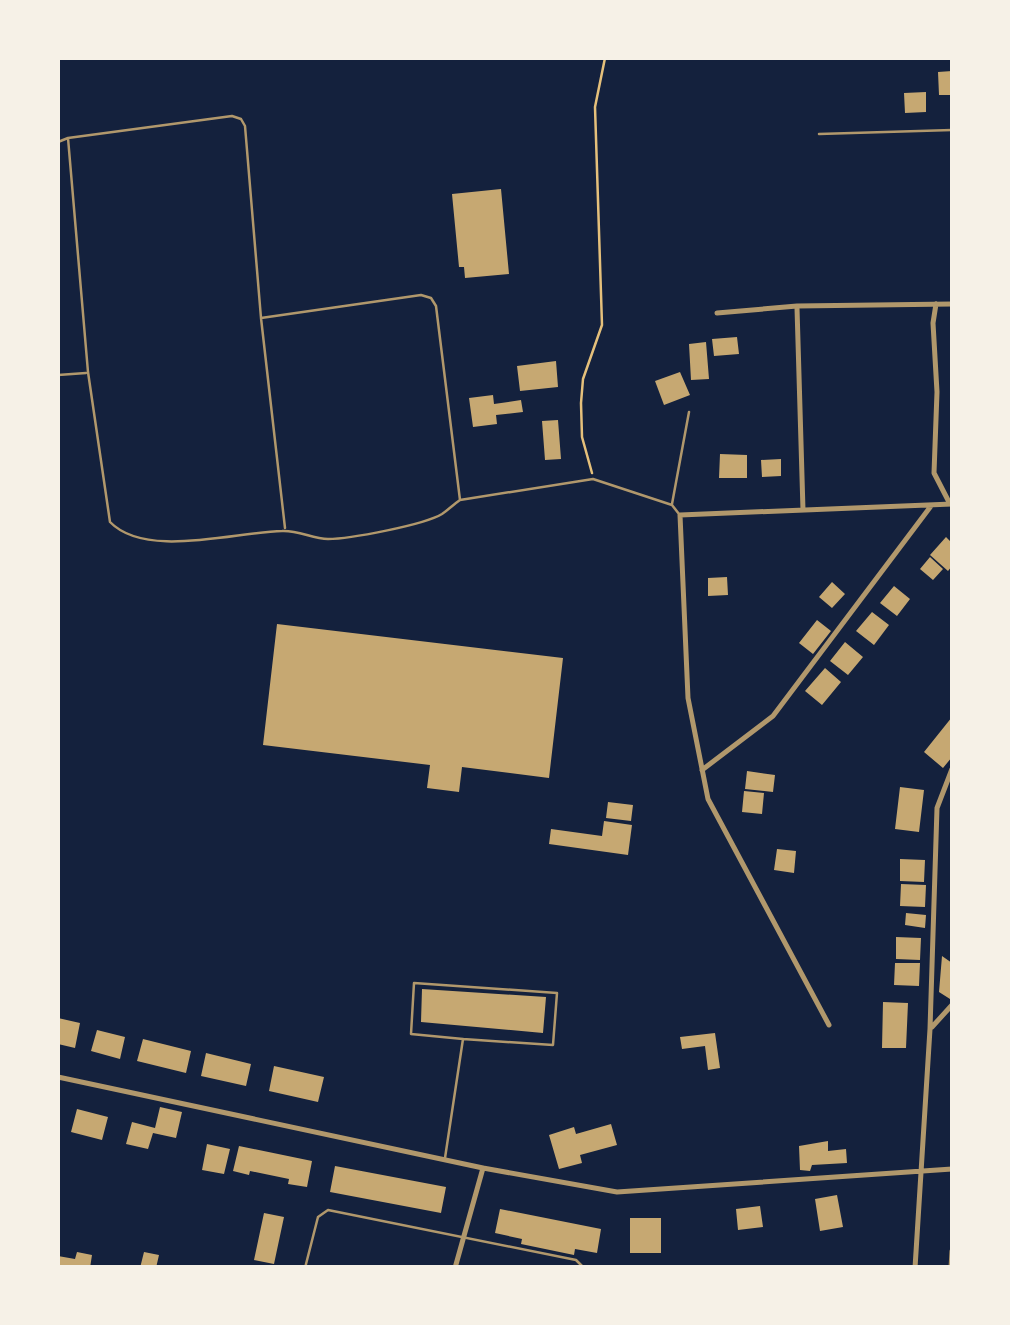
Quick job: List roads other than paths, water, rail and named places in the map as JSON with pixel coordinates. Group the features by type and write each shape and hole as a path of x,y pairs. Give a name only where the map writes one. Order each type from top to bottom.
{"street":[{"path":"829,1025 708,798 688,698 680,515 951,504 934,473 937,392 932,322 936,304"},
{"path":"717,313 797,306 952,304"},
{"path":"797,306 803,510"},
{"path":"702,770 772,716 932,504"},
{"path":"915,1268 930,1030 936,808 952,768"},
{"path":"930,1030 952,1005"},
{"path":"58,1077 483,1168 617,1192 923,1174 952,1169"},
{"path":"455,1268 483,1168"},
{"path":"951,1268 952,1251"}],"lane":[{"path":"58,142 232,116 241,119 245,126 261,318 286,530"},
{"path":"819,134 952,130"},
{"path":"68,138 88,372 110,522 121,534 138,539 218,539 286,530 328,539 418,523 441,515 460,500 593,479 672,505 680,515"},
{"path":"261,318 421,295 430,298 436,306 460,500"},
{"path":"58,375 88,372"},
{"path":"672,505 689,412"},
{"path":"414,983 557,993 553,1045 462,1039 411,1034 414,983"},
{"path":"445,1160 462,1039"},
{"path":"304,1268 318,1217 328,1210 576,1260 584,1268"}]}
